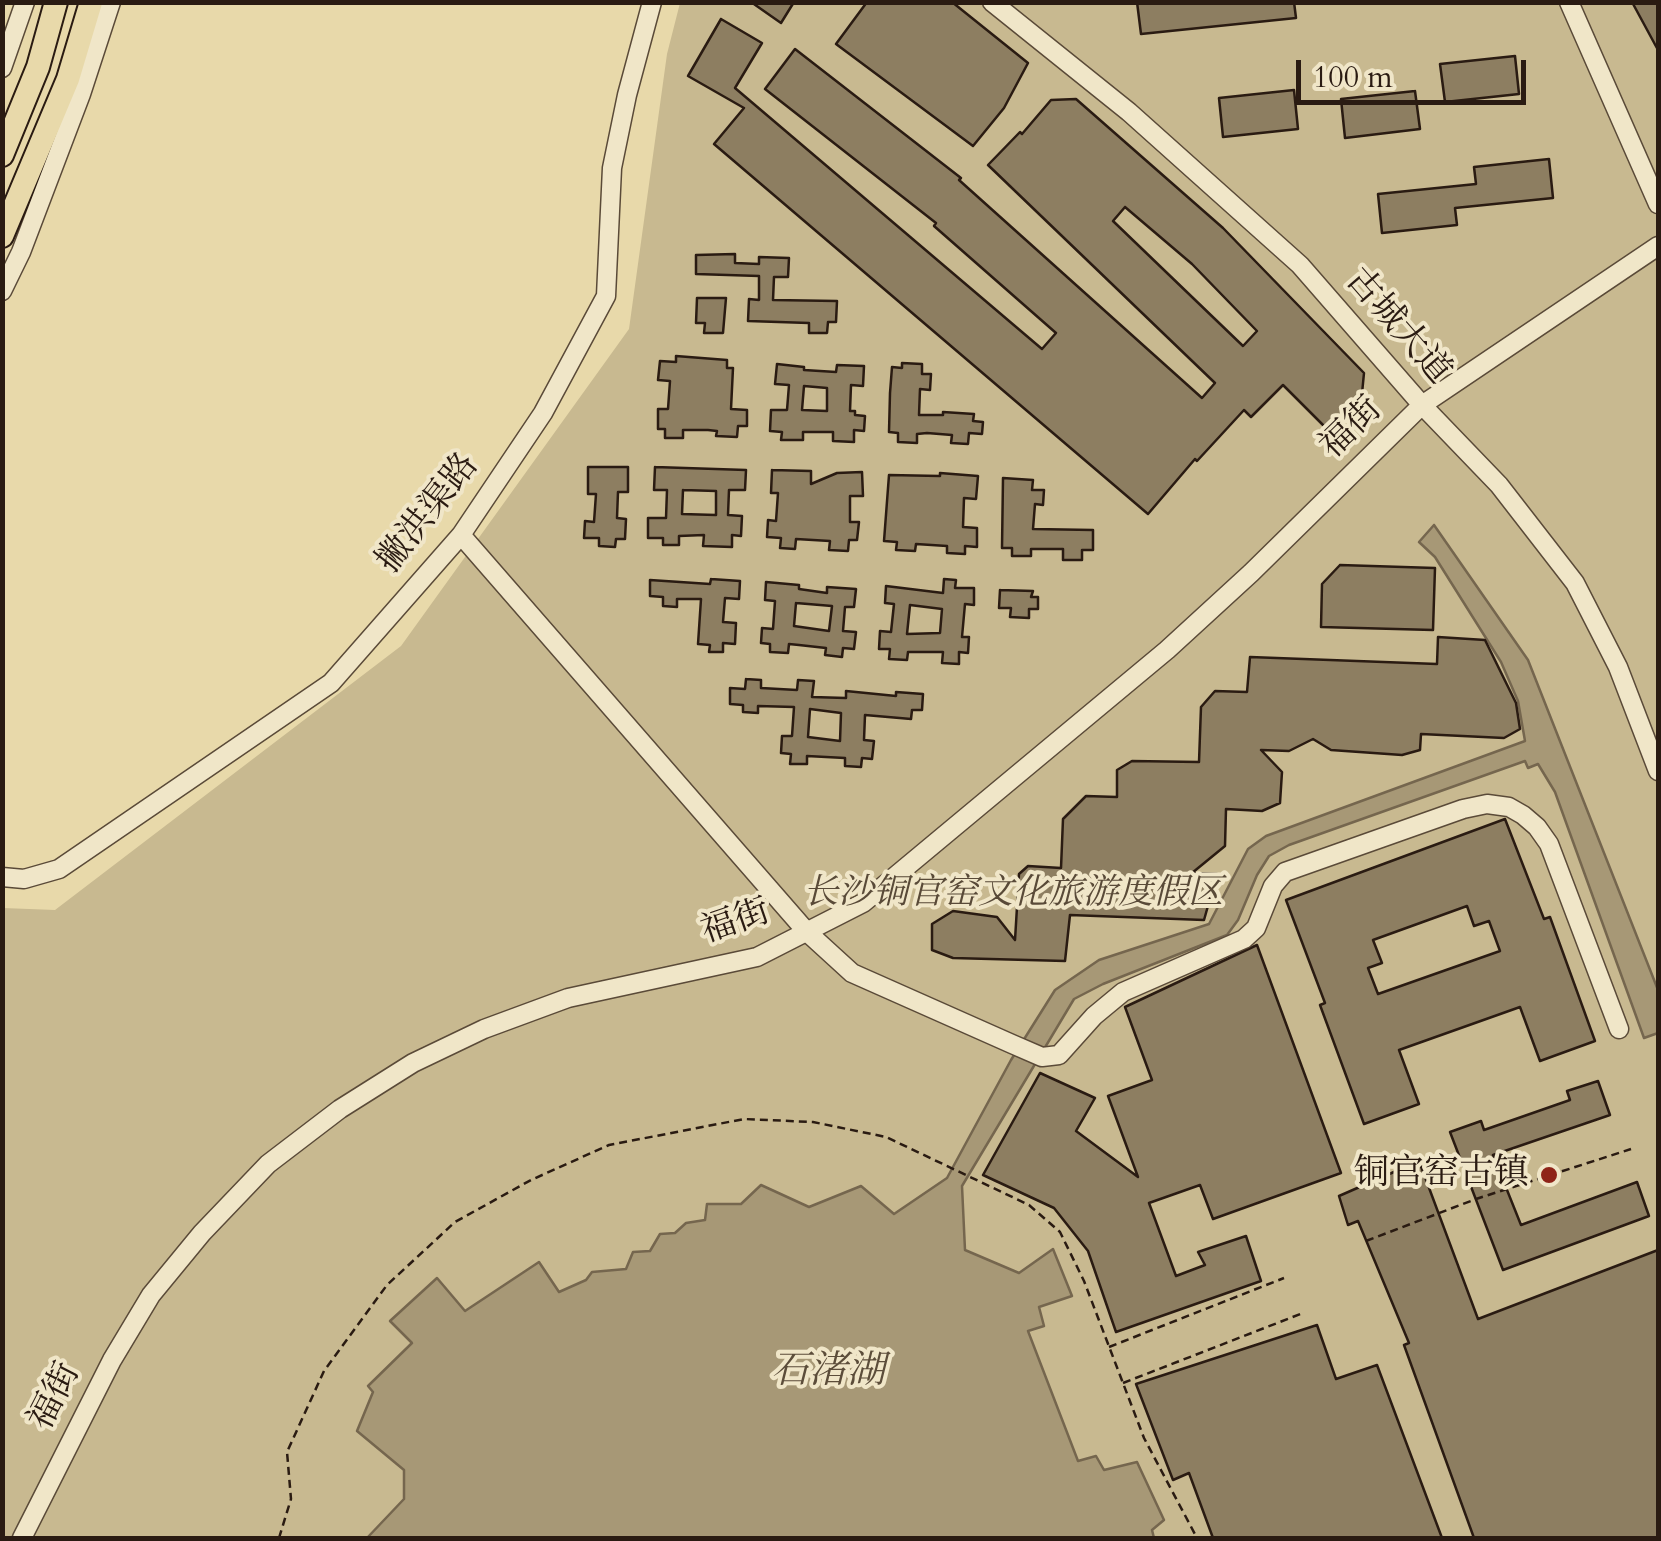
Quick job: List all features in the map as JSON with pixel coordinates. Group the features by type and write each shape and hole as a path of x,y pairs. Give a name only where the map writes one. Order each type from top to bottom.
{"main road":[{"path":"2,155 38,66 56,2"},
{"path":"2,236 68,79 91,2"}],"street":[{"path":"2,68 25,2"},
{"path":"2,292 74,111 111,2"},
{"name":"撇洪渠路","path":"2,877 24,880 59,869 331,683 461,535 543,413 606,296 612,168 626,95 652,2"},
{"name":"古城大道","path":"992,2 1129,112 1300,265 1422,406 1499,484 1575,583 1618,667 1658,771"},
{"path":"1569,2 1658,204"},
{"name":"福街","path":"22,1538 104,1376 151,1294 202,1232 255,1178 311,1131 412,1063 484,1029 568,998 756,956 863,903 1167,650 1422,406 1658,246"},
{"path":"461,535 806,931 852,972 1042,1057 1058,1055 1123,992 1244,939 1256,928 1273,886 1285,872 1463,808 1487,804 1508,807 1523,815 1538,827 1549,844 1619,1030"}],"path":[{"path":"278,1538 290,1500 287,1452 324,1370 387,1284 455,1222 609,1145 744,1118 813,1122 886,1137 1030,1205 1060,1232 1084,1281 1144,1438 1197,1538"},
{"path":"1366,1241 1457,1206 1631,1149"},
{"path":"1109,1346 1284,1278"},
{"path":"1123,1383 1303,1313"}],"green space":[{"name":"长沙铜官窑文化旅游度假区","path":"680,3 1658,3 1658,1538 3,1538 3,908 55,910 401,646 629,329 667,54"}],"water":[{"name":"石渚湖","path":"1434,525 1528,660 1658,990 1658,1033 1644,1038 1555,792 1538,764 1528,768 1525,761 1289,845 1269,856 1227,935 1074,999 962,1186 965,1250 1019,1273 1053,1249 1072,1296 1039,1307 1044,1326 1028,1331 1078,1461 1096,1456 1104,1470 1137,1462 1164,1520 1152,1530 1154,1538 367,1538 404,1499 404,1470 357,1431 373,1392 368,1386 412,1343 390,1321 437,1278 465,1311 539,1262 559,1292 586,1280 592,1272 626,1269 633,1252 650,1251 660,1234 675,1233 686,1223 705,1220 707,1204 741,1204 761,1185 809,1207 861,1186 894,1214 947,1178 1011,1060 1055,990 1099,960 1209,924 1248,849 1266,836 1525,741 1518,701 1501,662 1435,557 1419,542"}],"building":[{"path":"751,2 794,2 781,23"},
{"path":"867,2 952,2 1028,63 1004,108 973,146 836,44"},
{"path":"1137,2 1294,2 1296,18 1141,34"},
{"path":"1632,2 1658,2 1658,50"},
{"path":"721,19 762,43 735,88 1042,349 1056,333 934,226 936,223 765,89 795,49 961,178 1202,398 1215,383 988,165 1051,100 1076,99 1223,228 1364,373 1361,404 1329,431 1283,385 1251,417 1244,410 1148,514 714,144 744,108 688,76","holes":["1125,207 1192,264 1257,331 1243,346 1113,221"]},
{"path":"1515,56 1519,94 1445,102 1440,64"},
{"path":"1294,90 1298,129 1223,137 1219,98"},
{"path":"1415,91 1420,129 1345,138 1341,99"},
{"path":"1549,159 1553,198 1455,208 1457,225 1382,233 1378,194 1476,184 1474,167"},
{"path":"735,254 735,263 759,264 759,257 789,258 788,277 774,277 773,300 837,301 836,322 828,322 827,333 809,333 809,323 748,321 749,299 759,300 759,276 696,274 696,255"},
{"path":"697,298 726,298 723,333 704,333 705,323 696,323"},
{"path":"676,356 727,360 727,368 733,368 731,409 747,410 747,426 738,426 737,437 716,436 717,431 683,430 683,438 665,438 665,429 658,429 658,409 668,409 670,381 658,380 660,361 676,362"},
{"path":"902,363 922,364 922,374 931,374 930,390 920,389 919,415 974,414 973,421 983,422 982,434 969,433 968,444 951,443 952,435 927,433 917,434 917,443 898,442 898,433 889,432 890,393 892,367 902,368"},
{"path":"777,364 836,372 837,365 864,366 863,386 851,385 850,411 865,416 864,431 854,430 854,442 833,441 833,432 803,432 803,440 781,440 782,432 770,431 771,410 787,410 789,385 775,384","holes":["804,386 827,388 827,411 802,410"]},
{"path":"588,467 628,467 628,492 618,492 617,518 626,519 625,539 616,539 615,547 599,546 599,538 584,538 585,521 594,522 596,494 588,494"},
{"path":"655,467 746,470 745,490 729,490 728,515 742,516 741,536 732,535 732,547 703,546 704,535 679,536 679,545 663,545 663,538 648,538 648,518 666,518 667,490 654,490","holes":["683,490 716,491 716,515 682,514"]},
{"path":"772,470 811,471 811,484 837,473 862,472 863,496 850,496 850,522 859,522 857,540 849,540 848,551 829,550 830,541 796,539 795,549 780,548 781,538 767,537 768,520 776,521 778,493 771,493"},
{"path":"889,475 978,476 976,499 964,498 963,527 977,528 977,547 965,546 965,554 947,553 947,546 916,544 915,551 896,550 897,542 884,541"},
{"path":"1003,478 1033,480 1032,490 1044,490 1043,505 1035,504 1033,529 1093,530 1093,550 1082,550 1082,560 1063,560 1063,549 1031,549 1031,556 1012,556 1012,548 1002,548"},
{"path":"1340,565 1435,568 1433,630 1321,627 1322,584"},
{"path":"711,579 740,581 739,599 725,598 723,622 736,623 735,644 723,643 723,652 709,652 710,645 698,644 701,599 677,599 677,607 663,606 663,597 650,596 650,580 710,584"},
{"path":"944,579 956,580 955,588 974,588 974,605 965,604 962,637 969,637 968,653 959,652 959,664 942,663 943,652 908,652 907,660 889,659 890,649 879,649 880,631 891,632 894,604 885,603 886,586 943,593","holes":["910,605 942,609 940,633 907,634"]},
{"path":"766,582 827,593 827,587 856,589 854,607 845,607 843,631 856,632 854,649 843,648 842,657 825,655 826,648 789,644 788,653 770,652 770,644 761,643 762,628 773,629 775,601 765,600","holes":["796,603 832,606 829,631 794,626"]},
{"path":"1000,590 1033,591 1031,597 1038,597 1038,609 1029,609 1029,618 1010,617 1011,608 999,608"},
{"path":"1438,637 1485,640 1516,703 1520,729 1504,738 1421,734 1420,750 1402,755 1331,750 1313,739 1289,751 1261,750 1282,772 1280,803 1262,811 1226,809 1225,846 1192,873 1217,874 1204,920 1070,915 1065,961 953,958 932,950 932,924 953,911 997,917 1015,940 1019,874 1028,866 1061,868 1063,819 1086,796 1117,797 1117,770 1132,761 1199,762 1201,707 1215,691 1247,692 1250,657 1437,664"},
{"path":"746,679 761,680 761,688 797,690 798,680 814,681 812,697 846,698 846,691 896,696 896,692 923,694 922,710 912,710 911,719 865,715 864,740 874,741 872,759 862,758 861,767 845,766 845,758 807,756 807,764 790,764 791,754 781,753 782,736 792,736 794,707 758,706 758,713 743,712 743,705 730,704 730,688 745,689","holes":["810,709 841,713 840,741 808,737"]},
{"path":"1505,819 1544,919 1550,917 1595,1041 1540,1061 1520,1007 1399,1050 1419,1104 1364,1124 1286,900","holes":["1467,906 1474,926 1489,921 1500,951 1378,994 1368,968 1382,963 1373,940"]},
{"path":"1257,945 1341,1173 1213,1219 1200,1185 1149,1203 1176,1276 1205,1265 1198,1252 1246,1236 1261,1281 1116,1332 1088,1251 1054,1208 983,1175 1040,1073 1095,1098 1076,1131 1138,1177 1108,1096 1152,1080 1125,1007"},
{"path":"1598,1081 1610,1115 1493,1155 1521,1225 1637,1182 1649,1216 1503,1270 1450,1132 1481,1121 1484,1130 1570,1100 1567,1091"},
{"path":"1419,1161 1478,1319 1658,1250 1658,1538 1474,1538 1404,1345 1409,1343 1358,1221 1348,1225 1339,1196"},
{"path":"1317,1325 1336,1379 1377,1365 1442,1538 1213,1538 1189,1473 1173,1480 1136,1384"}],"place":[{"name":"铜官窑古镇","path":"1549,1175"}]}
